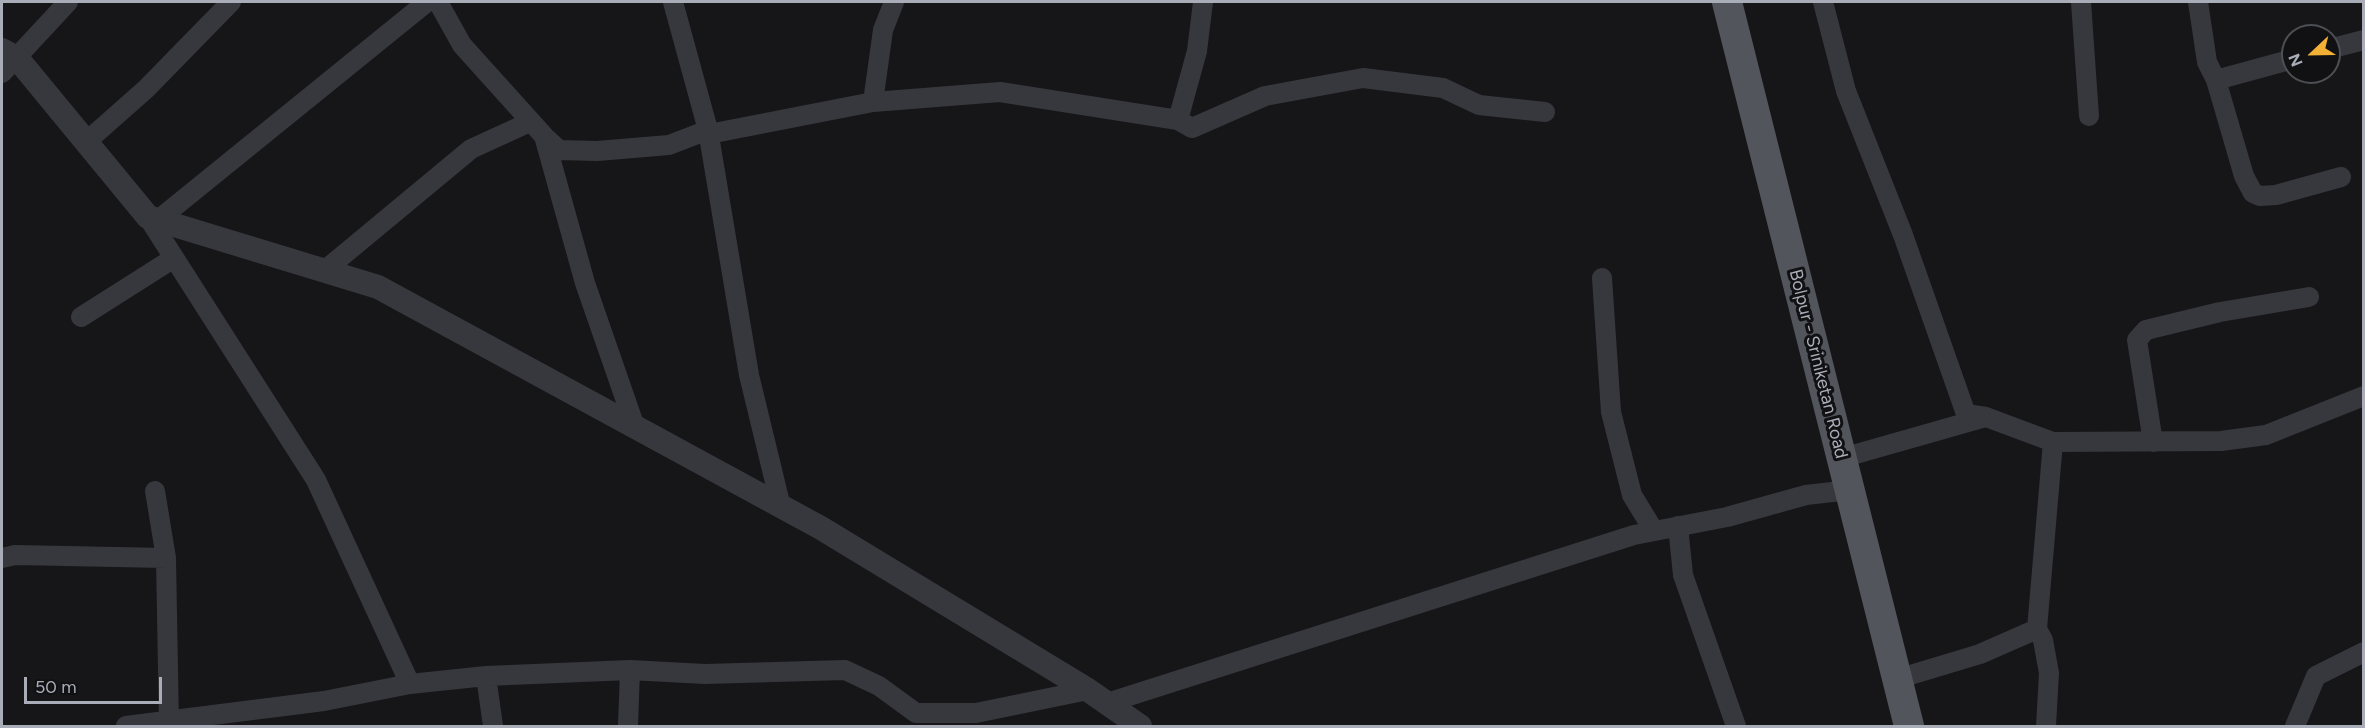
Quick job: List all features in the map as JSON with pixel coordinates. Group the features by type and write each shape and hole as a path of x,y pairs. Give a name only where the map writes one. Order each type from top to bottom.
{"main road":[{"name":"Bolpur - Sriniketan Road","path":"1727,2 1909,726"}],"street":[{"path":"68,2 7,60 86,142 153,218 174,258 316,480 410,684"},
{"path":"86,142 146,89 231,2"},
{"path":"153,218 427,2"},
{"path":"438,2 462,45 530,123 559,150 597,151 669,145 708,132 873,102 1000,92 1178,120 1192,128 1265,96 1363,78 1443,88 1479,105 1545,112"},
{"path":"673,2 708,132 749,375 781,507"},
{"path":"873,102 883,30 894,2"},
{"path":"1178,120 1197,51 1203,2"},
{"path":"1823,2 1846,91 1903,235 1966,414 1986,417 2053,442 2221,441 2266,435 2364,396"},
{"path":"2078,2 2089,116"},
{"path":"2198,2 2207,62 2216,80 2244,176 2253,193 2260,196 2276,195 2341,177"},
{"path":"2341,46 2364,40"},
{"path":"2216,80 2281,62"},
{"path":"324,271 471,149 530,123"},
{"path":"544,136 585,283 635,427"},
{"path":"153,218 378,287 781,507 1097,696 1140,726"},
{"path":"81,316 174,258"},
{"path":"1602,278 1611,412 1632,495 1654,531"},
{"path":"2152,442 2137,340 2146,330 2220,312 2309,297"},
{"path":"1842,458 1986,417"},
{"path":"2046,726 2049,673 2043,640 2037,629 2053,442"},
{"path":"930,726 978,720 1097,696 1623,538 1727,517 1806,495 1850,490"},
{"path":"155,491 166,558 168,724"},
{"path":"1678,526 1683,575 1736,726"},
{"path":"2,558 15,555 166,558"},
{"path":"1897,679 1980,654 2037,629"},
{"path":"2295,726 2316,676 2364,652"},
{"path":"126,726 168,724 324,701 410,684 486,676 630,670 705,675 845,670 879,686 916,713 978,720"},
{"path":"628,726 630,670"},
{"path":"486,676 493,726"}]}
